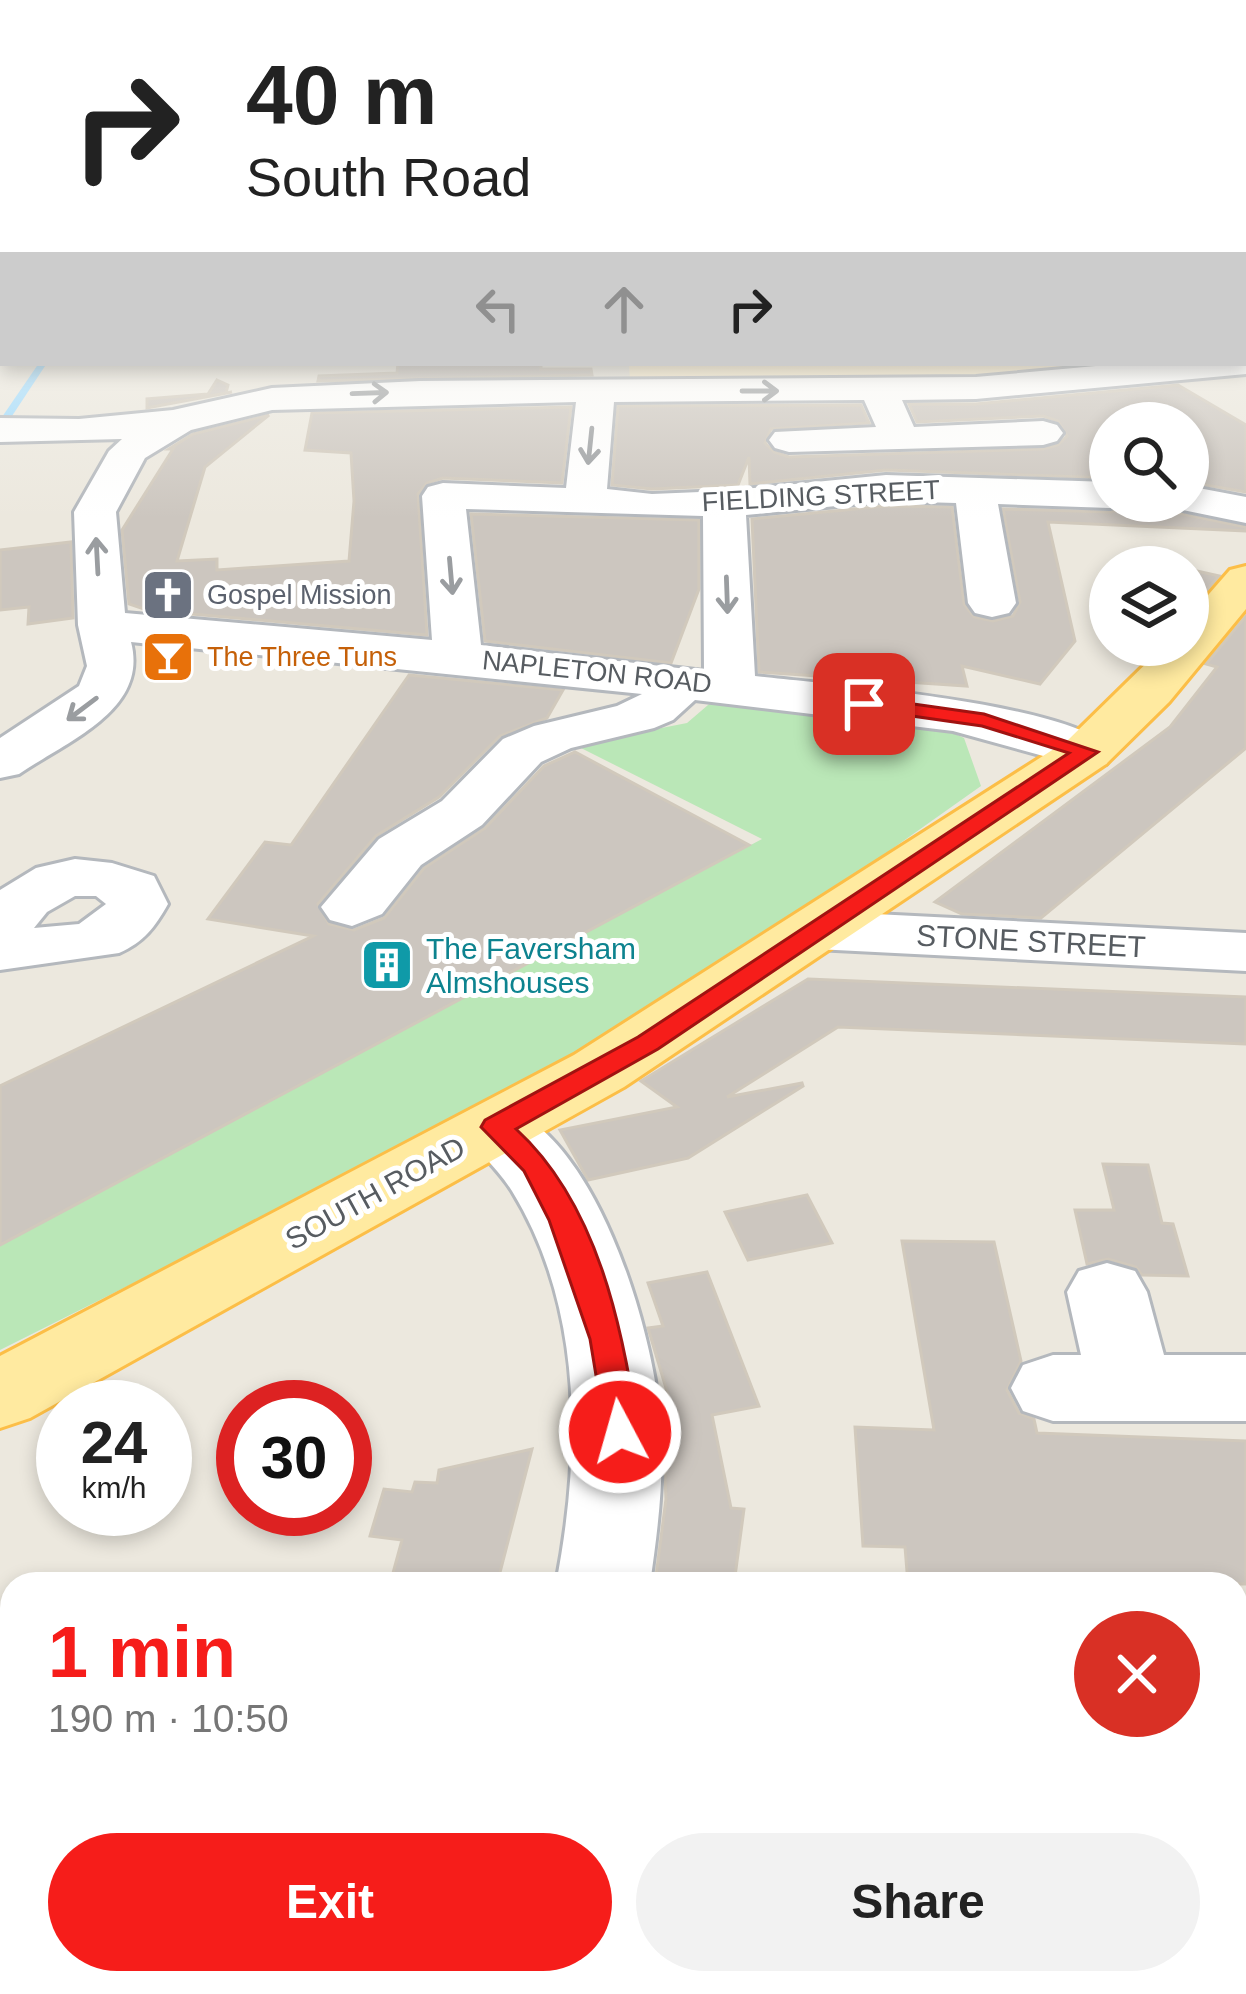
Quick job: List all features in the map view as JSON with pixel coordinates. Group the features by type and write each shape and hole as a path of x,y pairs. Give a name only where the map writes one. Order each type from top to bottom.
{"main road":[{"name":"SOUTH ROAD","path":"0,1395 648,1043 1087,752 1124,722 1176,667 1246,580"}],"street":[{"path":"254,402 241,392 256,366"},
{"path":"0,432 177,422 254,402 356,394 879,391 1040,385 1218,366"},
{"path":"585,502 596,390"},
{"path":"879,391 900,439"},
{"path":"0,762 102,694 112,666 102,626 95,512 129,451 177,422"},
{"path":"0,432 57,455 106,490"},
{"path":"789,440 1043,433"},
{"name":"FIELDING STREET","path":"458,657 443,496 724,504 886,488 1089,494"},
{"name":"FIELDING STREET","path":"976,490 992,603"},
{"path":"1209,503 1246,510"},
{"path":"352,907 371,896 400,852 460,815 515,754 560,734 648,712 706,684 724,504"},
{"name":"NAPLETON ROAD","path":"102,626 706,684 970,718 1087,752"},
{"path":"0,931 14,908 44,884 66,876 112,879 132,890 137,904 124,928 103,938 0,952"},
{"name":"STONE STREET","path":"816,930 1246,952"},
{"path":"496,1127 540,1172 565,1220 608,1339 616,1386 620,1485 605,1572"},
{"path":"1107,1292 1092,1388 1246,1388"}],"shaded area":[{"path":"629,366 1067,366 1076,377 630,382"}],"green space":[{"path":"722,693 923,719 964,738 981,786 629,1035 0,1350 0,1245 762,839 575,745 687,723"}],"building":[{"path":"398,366 541,366 591,369 592,375 318,381 319,376 397,373"},
{"path":"217,380 228,385 226,393 232,392 147,408 147,399 208,394"},
{"path":"1178,385 1207,402 1089,402 1089,477 886,470 750,484 749,457 738,485 652,489 612,485 618,406 861,405 869,423 771,429 765,443 789,457 1043,449 1058,445 1067,436 1058,421 1043,416 917,422 909,404 976,404"},
{"path":"1209,403 1246,425 1246,492 1209,486"},
{"path":"571,407 562,483 443,478 427,483 418,494 427,635 147,610 129,604 122,530 173,449 169,449 193,434 269,415 205,467 177,561 217,559 217,570 349,561 354,501 351,453 305,450 312,413"},
{"path":"886,506 952,507 964,604 974,617 993,621 1013,616 1020,602 1003,509 1089,511 1089,522 1209,520 1246,527 1246,531 1048,522 1075,641 1040,684 962,666 967,686 759,672 752,519"},
{"path":"471,514 699,520 699,589 671,663 485,641"},
{"path":"71,542 73,618 28,624 29,607 0,610 0,550"},
{"path":"1246,616 1246,748 1041,918 962,914 935,902 1170,727 1217,667 1209,660"},
{"name":"The Faversham Almshouses","path":"409,675 563,690 547,718 500,736 439,797 376,836 318,904 329,924 354,930 384,918 424,868 485,828 544,766 575,752 749,845 0,1245 0,1086 313,936 208,919 265,842 291,845"},
{"path":"808,979 1246,997 1246,1044 838,1027 727,1097 803,1086 688,1158 588,1180 560,1130 677,1107 641,1081"},
{"path":"1103,1164 1148,1165 1162,1223 1173,1224 1188,1276 1142,1275 1136,1267 1108,1259 1087,1264 1075,1210 1114,1210"},
{"path":"807,1195 832,1243 748,1260 725,1212"},
{"path":"902,1241 994,1242 1021,1361 1007,1390 1019,1413 1034,1419 1037,1433 1246,1441 1246,1572 907,1572 905,1547 863,1546 855,1427 934,1430"},
{"path":"707,1272 759,1406 712,1415 731,1508 744,1509 736,1572 657,1572 666,1499 661,1395 668,1395 648,1328 663,1326 648,1283"},
{"path":"532,1449 500,1572 393,1572 402,1540 370,1536 384,1489 412,1492 415,1482 437,1483 439,1470"}],"waterway":[{"path":"7,417 41,366"}],"place":[{"name":"Gospel Mission","path":"168,595"},
{"name":"The Three Tuns","path":"168,657"},
{"name":"The Faversham Almshouses","path":"387,965"}],"route":[{"path":"620,1432 608,1339 565,1220 536,1165 496,1127 648,1043 1087,752 984,720 864,704"}]}
